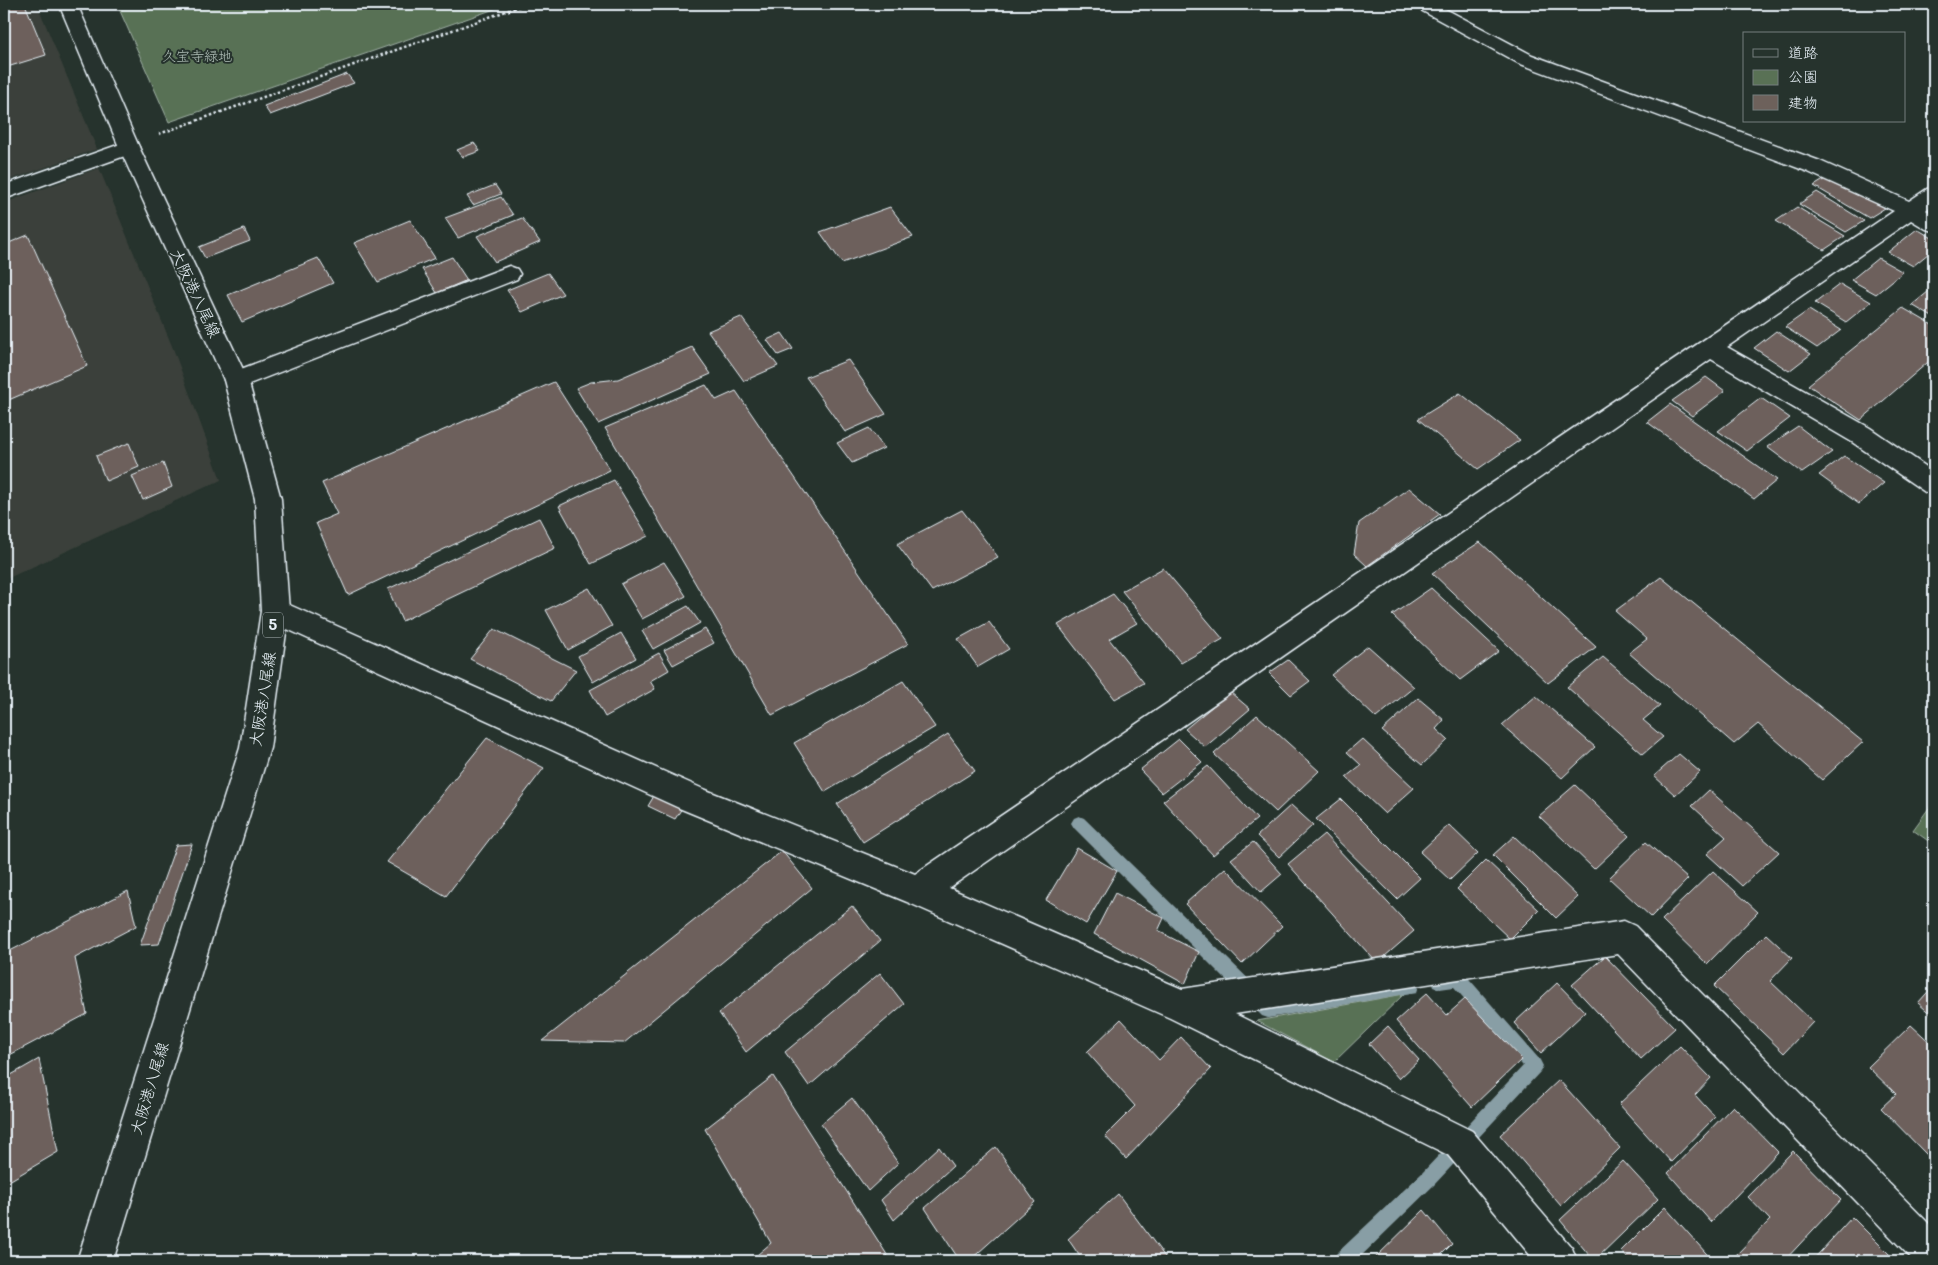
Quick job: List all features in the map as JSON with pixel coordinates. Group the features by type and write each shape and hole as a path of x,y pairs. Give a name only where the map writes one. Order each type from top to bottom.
{"street":[{"name":"大阪港八尾線","path":"68,4 129,147 236,380 268,499 275,611 255,748 94,1261"},
{"path":"1423,4 1525,59 1813,166 1910,209 1934,224"},
{"path":"4,192 129,147"},
{"path":"918,891 1708,347 1934,194"},
{"path":"236,380 509,274"},
{"path":"1708,347 1860,435 1934,485"},
{"path":"275,611 690,798 918,891 1182,1006 1460,1143 1558,1261"},
{"path":"1182,1006 1624,937 1934,1255"}],"path":[{"path":"129,147 178,126 526,4"}],"shaded area":[{"path":"4,4 37,4 97,149 4,182"},
{"path":"99,168 174,351 221,480 4,580 4,203"}],"green space":[{"name":"久宝寺緑地","path":"117,4 509,4 169,122"},
{"path":"1934,801 1934,845 1913,830"},
{"path":"1404,994 1334,1062 1257,1021"}],"building":[{"path":"4,4 25,4 46,55 4,68"},
{"path":"347,74 354,83 270,115 264,106"},
{"path":"474,143 480,151 463,157 457,150"},
{"path":"1830,176 1885,208 1869,218 1814,186"},
{"path":"495,185 501,194 473,205 467,196"},
{"path":"1817,192 1864,221 1846,232 1799,204"},
{"path":"501,197 513,215 458,238 445,218"},
{"path":"890,207 913,237 842,263 820,232"},
{"path":"1797,207 1845,236 1824,250 1776,221"},
{"path":"522,218 540,242 495,262 477,236"},
{"path":"410,220 435,258 378,282 354,243"},
{"path":"244,229 250,241 205,258 199,247"},
{"path":"1917,229 1934,239 1934,249 1913,266 1888,252"},
{"path":"28,235 87,366 4,402 4,245"},
{"path":"452,257 467,280 437,293 422,269"},
{"path":"318,258 333,283 242,322 228,295"},
{"path":"1878,258 1903,272 1876,294 1851,280"},
{"path":"548,273 563,294 522,312 507,290"},
{"path":"1840,284 1871,302 1846,322 1815,303"},
{"path":"1934,287 1934,318 1912,305"},
{"path":"1903,308 1934,326 1934,357 1861,420 1808,385"},
{"path":"1809,310 1841,330 1817,348 1785,327"},
{"path":"741,317 778,366 744,381 708,331"},
{"path":"1776,331 1811,354 1789,371 1754,348"},
{"path":"782,333 793,349 778,355 767,340"},
{"path":"692,347 711,374 598,424 576,388 591,382 618,379"},
{"path":"848,360 886,414 845,432 806,377"},
{"path":"1706,377 1725,391 1692,416 1672,401"},
{"path":"554,382 610,470 348,595 316,523 337,514 322,483"},
{"path":"706,385 716,400 736,391 908,644 772,715 605,428"},
{"path":"1460,393 1520,440 1478,469 1418,419"},
{"path":"1761,398 1790,418 1747,451 1718,431"},
{"path":"1670,404 1777,480 1754,499 1647,422"},
{"path":"1798,426 1832,452 1802,473 1767,447"},
{"path":"869,428 884,448 852,463 837,443"},
{"path":"129,443 139,467 106,481 96,456"},
{"path":"1844,456 1884,483 1859,504 1819,475"},
{"path":"163,463 172,487 143,500 132,476"},
{"path":"614,480 648,536 591,564 559,506"},
{"path":"1409,488 1440,514 1367,566 1354,554 1359,523"},
{"path":"962,510 998,557 932,591 897,544"},
{"path":"539,518 555,548 402,621 388,589"},
{"path":"1480,542 1596,647 1548,683 1432,573"},
{"path":"664,562 686,596 642,619 621,584"},
{"path":"1163,568 1223,639 1181,663 1122,591"},
{"path":"1661,577 1863,742 1822,780 1758,724 1734,744 1629,653 1647,639 1615,611"},
{"path":"589,588 612,626 568,650 546,610"},
{"path":"1431,588 1499,651 1460,680 1392,615"},
{"path":"1113,594 1137,623 1109,639 1144,683 1115,699 1058,625"},
{"path":"688,606 700,623 653,649 642,631"},
{"path":"989,622 1009,649 978,667 958,639"},
{"path":"494,629 576,670 551,701 470,659"},
{"path":"705,629 714,643 673,665 664,650"},
{"path":"621,633 636,658 593,682 578,656"},
{"path":"1368,646 1414,687 1376,718 1331,675"},
{"path":"659,653 669,670 650,681 655,689 605,717 590,690"},
{"path":"1603,657 1660,706 1643,720 1663,737 1643,754 1567,687"},
{"path":"1288,660 1310,681 1291,695 1269,673"},
{"path":"903,681 935,727 825,792 794,743"},
{"path":"1230,692 1250,709 1205,747 1185,729"},
{"path":"1536,696 1595,747 1562,778 1502,725"},
{"path":"1418,698 1444,720 1436,729 1448,740 1422,765 1382,731"},
{"path":"1257,715 1319,771 1276,812 1214,754"},
{"path":"948,734 975,771 863,842 837,804"},
{"path":"487,738 544,768 446,896 387,862"},
{"path":"1179,739 1202,762 1162,793 1140,770"},
{"path":"1362,739 1414,788 1385,814 1346,777 1361,765 1347,752"},
{"path":"1679,754 1700,772 1675,795 1654,776"},
{"path":"1208,766 1257,819 1213,855 1163,801"},
{"path":"1575,785 1629,836 1594,869 1539,816"},
{"path":"1709,790 1779,852 1742,886 1707,854 1726,837 1692,806"},
{"path":"657,791 684,805 675,819 648,806"},
{"path":"1341,799 1420,878 1397,899 1316,819"},
{"path":"1291,805 1313,825 1279,857 1257,836"},
{"path":"1449,825 1478,853 1450,880 1420,852"},
{"path":"1324,834 1414,931 1377,963 1288,864"},
{"path":"1514,836 1578,897 1556,918 1493,855"},
{"path":"1253,842 1282,874 1261,892 1231,859"},
{"path":"1646,842 1688,879 1651,917 1609,878"},
{"path":"192,844 159,944 140,945 176,845"},
{"path":"1077,848 1117,871 1086,924 1046,900"},
{"path":"782,851 812,888 624,1043 542,1041"},
{"path":"1486,860 1539,910 1510,939 1457,889"},
{"path":"1225,868 1282,926 1242,964 1185,904"},
{"path":"1713,871 1758,912 1707,964 1662,920"},
{"path":"128,891 136,926 75,958 87,1014 4,1058 4,954"},
{"path":"1115,893 1164,918 1158,931 1199,952 1185,984 1094,934"},
{"path":"852,906 880,941 746,1052 719,1013"},
{"path":"1766,934 1792,958 1770,981 1813,1022 1784,1053 1714,986"},
{"path":"1605,956 1675,1028 1641,1059 1572,985"},
{"path":"880,973 904,1004 809,1086 785,1052"},
{"path":"1557,983 1585,1012 1541,1053 1514,1023"},
{"path":"1934,985 1934,1017 1918,1003"},
{"path":"1427,993 1447,1015 1465,999 1522,1059 1472,1107 1396,1021"},
{"path":"1121,1019 1159,1060 1181,1037 1211,1069 1126,1159 1105,1136 1135,1106 1087,1052"},
{"path":"1911,1025 1934,1046 1934,1147 1927,1155 1881,1108 1896,1094 1868,1067"},
{"path":"1388,1026 1419,1060 1399,1079 1369,1044"},
{"path":"1680,1046 1711,1078 1695,1095 1715,1117 1671,1162 1619,1104"},
{"path":"39,1059 58,1152 4,1184 4,1079"},
{"path":"773,1076 891,1261 761,1261 757,1255 771,1243 705,1129"},
{"path":"1559,1080 1620,1148 1561,1206 1500,1135"},
{"path":"852,1098 898,1163 868,1191 821,1124"},
{"path":"1733,1106 1778,1152 1711,1222 1668,1173"},
{"path":"939,1147 953,1166 894,1220 881,1200"},
{"path":"996,1147 1035,1202 969,1261 960,1261 925,1208"},
{"path":"1793,1151 1841,1200 1784,1261 1742,1261 1736,1255 1770,1220 1748,1197"},
{"path":"1623,1161 1658,1199 1594,1261 1560,1220"},
{"path":"1118,1194 1168,1261 1083,1261 1068,1239"},
{"path":"1665,1207 1713,1261 1630,1261 1621,1251"},
{"path":"1424,1210 1452,1244 1435,1261 1372,1261"},
{"path":"1852,1217 1896,1261 1812,1261"}],"waterway":[{"path":"1079,823 1268,1010 1411,986"},
{"path":"1343,1261 1428,1179 1534,1066 1457,978 1440,981"}]}
